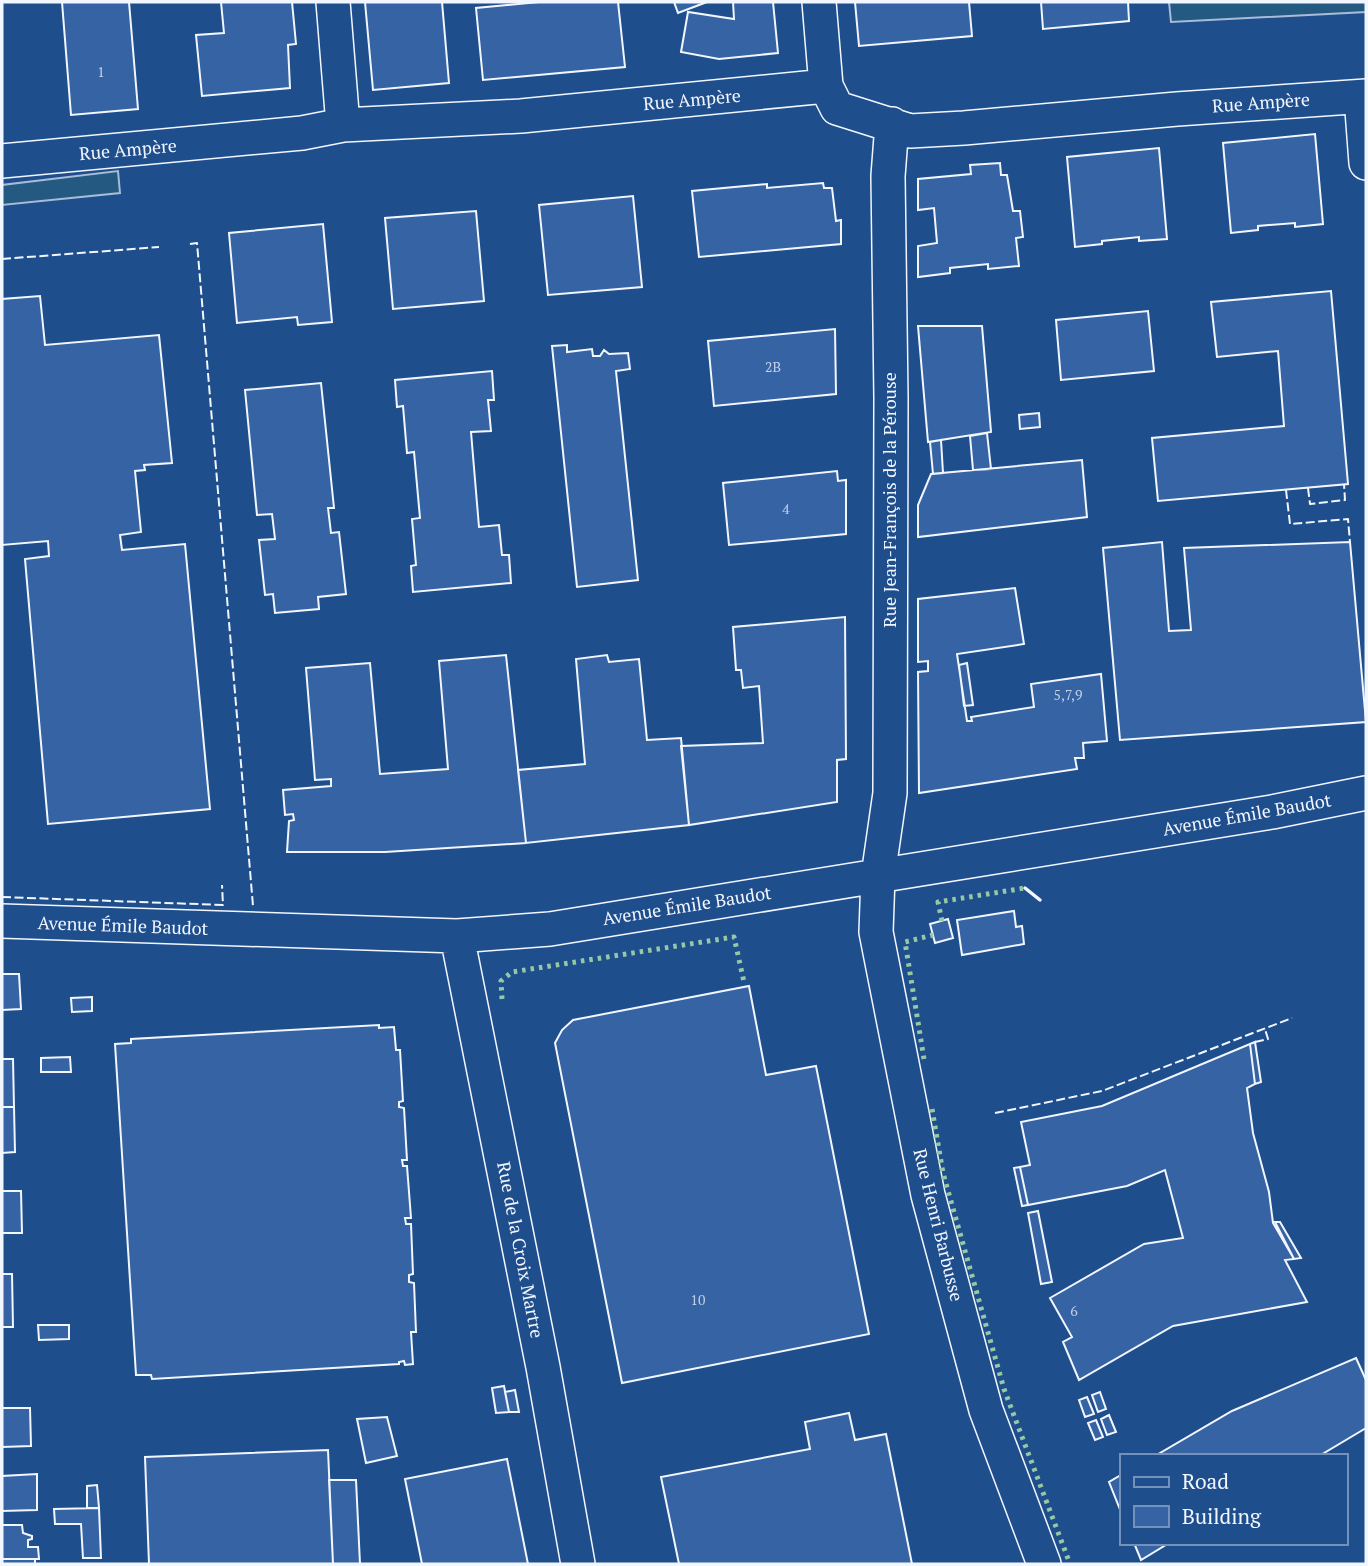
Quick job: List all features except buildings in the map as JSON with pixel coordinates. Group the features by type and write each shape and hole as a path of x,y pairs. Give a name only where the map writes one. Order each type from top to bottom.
{"street":[{"path":"333,2 343,125"},
{"path":"819,2 826,86"},
{"name":"Rue Ampère","path":"2,161 302,133 343,125 521,116 826,86 837,108 911,131 1363,96"},
{"path":"1363,96 1366,163"},
{"name":"Rue Jean-François de la Pérouse","path":"878,876 890,793 891,398 888,176 892,124"},
{"name":"Avenue Émile Baudot","path":"2,921 457,936 550,929 1272,812 1366,793"},
{"name":"Rue Henri Barbusse","path":"878,876 876,932 929,1195 986,1410 1044,1564"},
{"name":"Rue de la Croix Martre","path":"457,936 543,1367 578,1564"}],"shaded area":[{"path":"1169,2 1366,2 1366,12 1171,22"},
{"path":"118,171 120,193 2,205 2,185"}],"hedge":[{"path":"942,921 938,902 1025,888"},
{"path":"924,1059 905,942 933,935"},
{"path":"502,999 501,981 512,972 734,937 744,982"},
{"path":"932,1109 943,1173 1004,1389 1070,1564"}],"fence":[{"path":"190,244 197,243 253,906"},
{"path":"2,259 159,247"},
{"path":"1308,488 1310,504 1345,500 1344,484"},
{"path":"1286,490 1290,524 1348,519 1350,542"},
{"path":"2,897 223,905 222,885"},
{"path":"995,1113 1102,1091 1292,1018"},
{"path":"1255,1042 1268,1039 1265,1029"}],"wall":[{"path":"1025,888 1040,900"}]}
